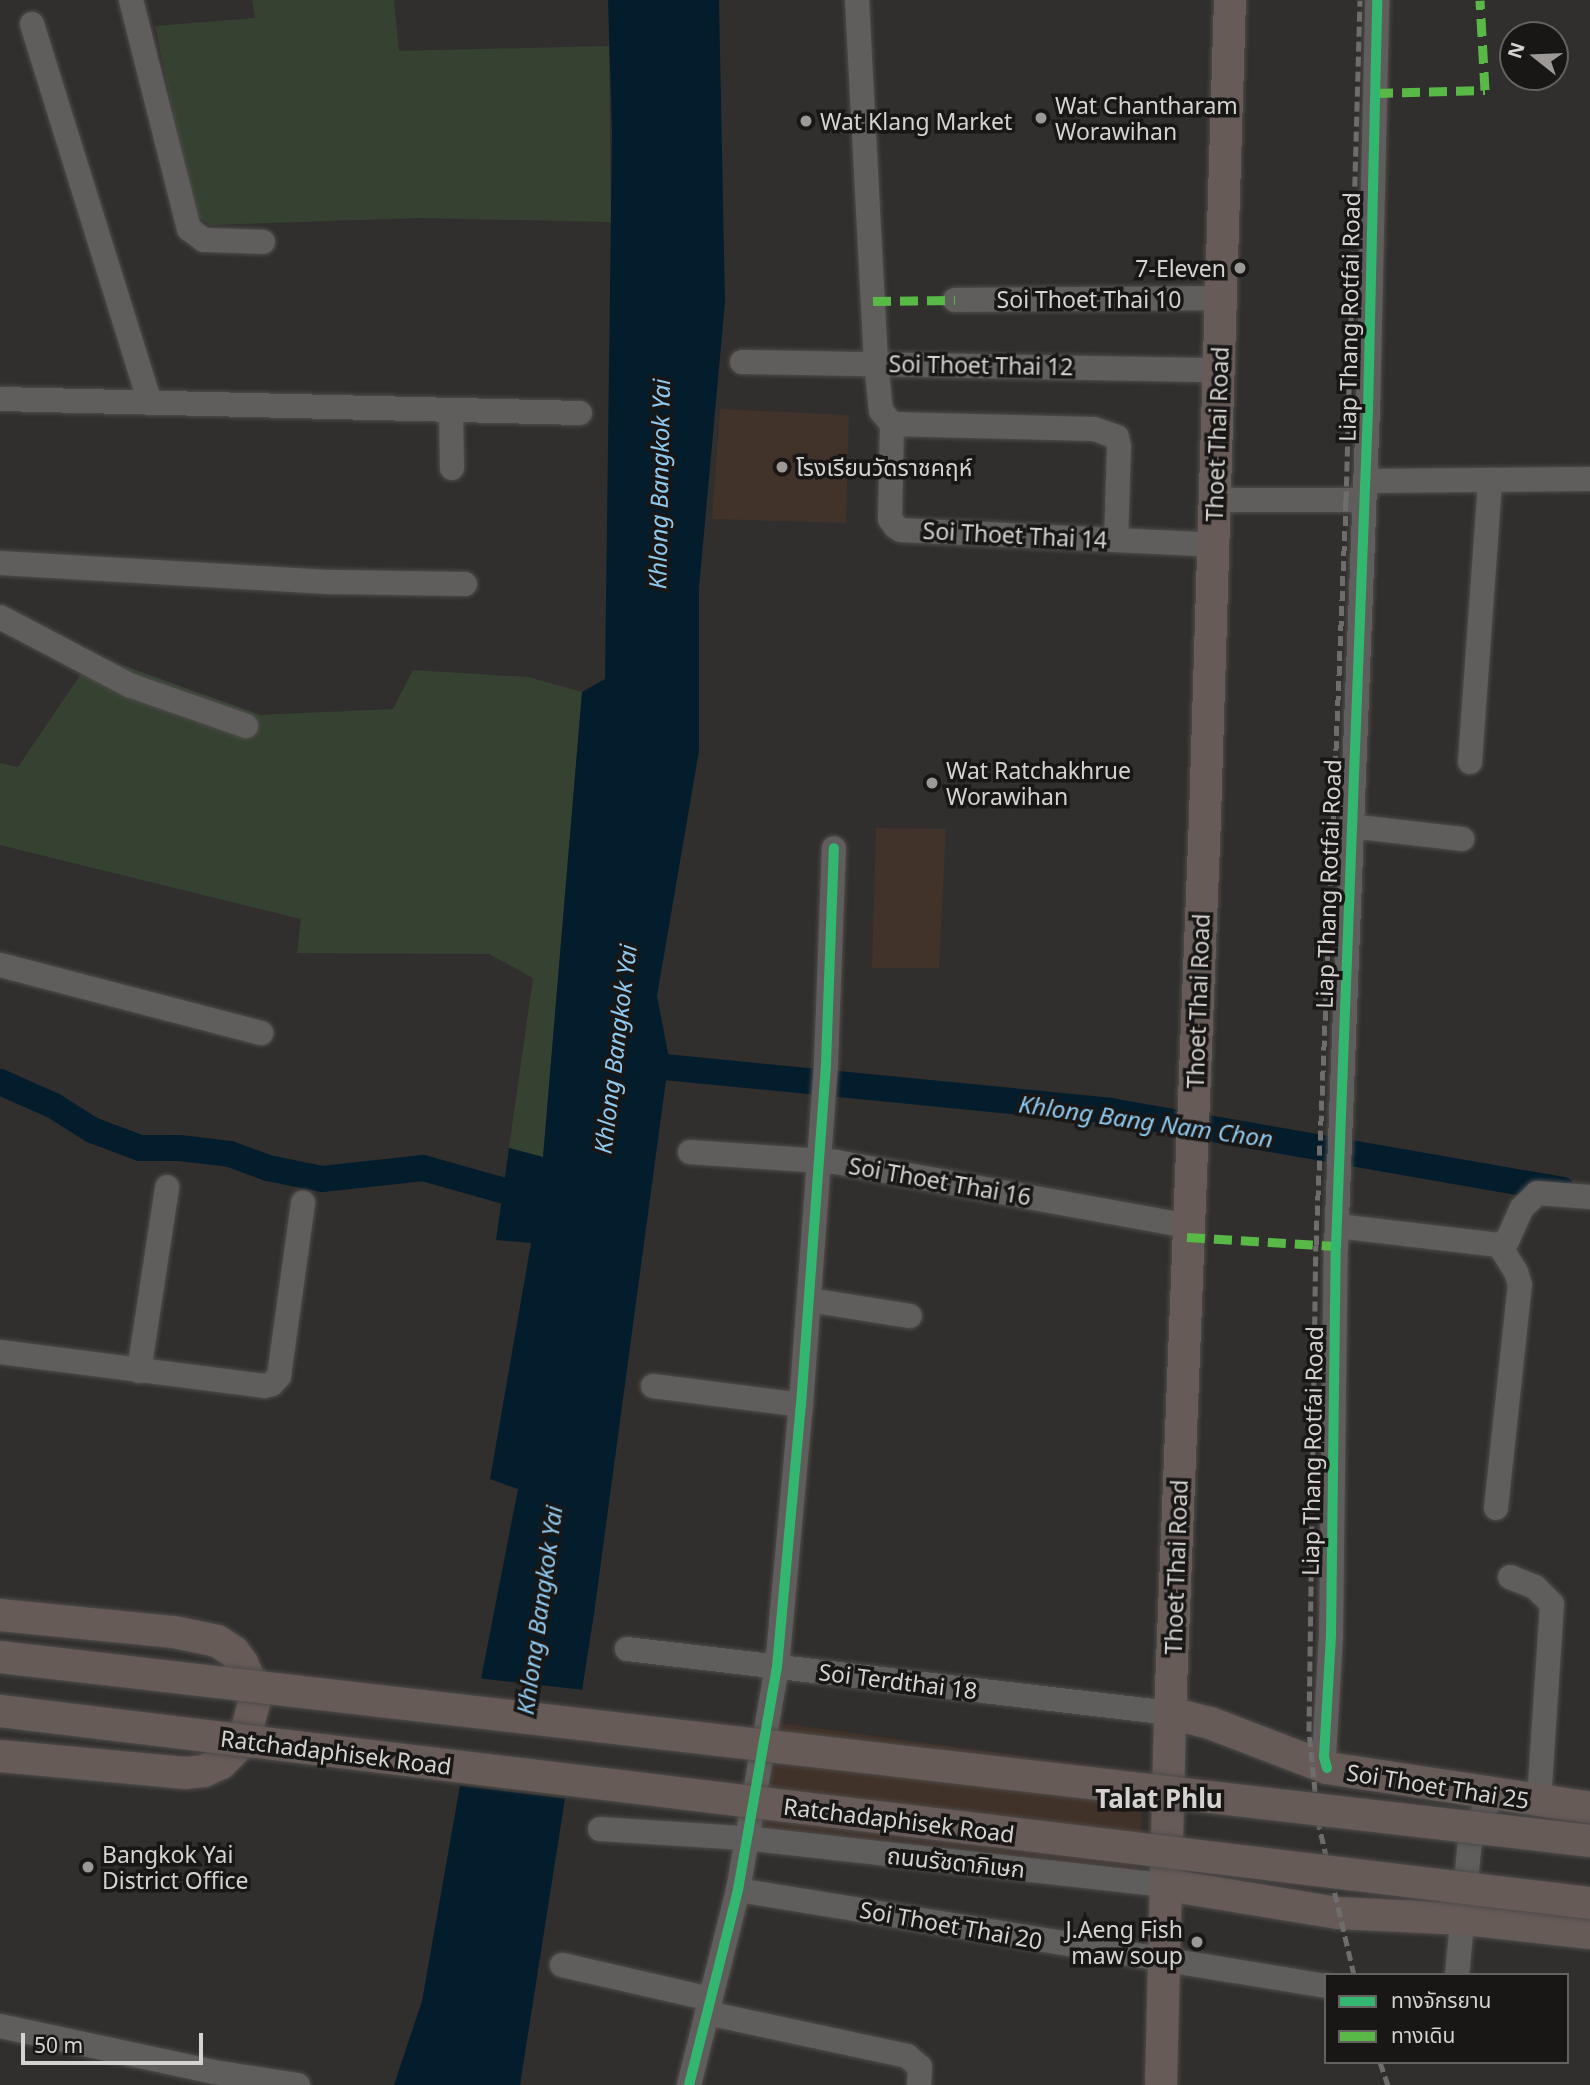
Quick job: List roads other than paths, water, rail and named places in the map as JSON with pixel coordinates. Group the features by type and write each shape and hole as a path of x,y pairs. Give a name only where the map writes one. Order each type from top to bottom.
{"main road":[{"name":"Thoet Thai Road","path":"1161,2085 1170,1713 1214,545 1230,0"},
{"path":"0,1615 174,1632 217,1642 234,1652 254,1690 254,1703 244,1740 227,1758 204,1771 186,1773 0,1756"},
{"path":"0,1657 1590,1841"},
{"name":"Ratchadaphisek Road","path":"0,1711 1590,1903"},
{"name":"Soi Thoet Thai 25","path":"1170,1713 1210,1723 1326,1768 1590,1808"},
{"path":"1167,1885 1338,1913 1465,1919 1590,1933"}],"street":[{"path":"131,0 190,229 204,240 263,242"},
{"name":"Soi Thoet Thai 14","path":"857,0 876,362 886,418 891,519 895,526 901,530 1214,545"},
{"name":"Liap Thang Rotfai Road","path":"1326,1768 1324,1757 1331,1635 1337,1226 1350,826 1365,490 1377,0"},
{"path":"32,24 150,402"},
{"name":"Soi Thoet Thai 10","path":"955,300 1222,299"},
{"name":"Soi Thoet Thai 12","path":"742,362 876,362 1220,370"},
{"path":"0,399 580,413"},
{"path":"451,411 452,468"},
{"path":"886,418 1094,429 1116,437 1119,447 1116,540"},
{"path":"1470,762 1490,480"},
{"path":"1215,500 1490,480 1590,480"},
{"path":"0,563 332,582 465,584"},
{"path":"0,617 128,685 246,726"},
{"path":"1350,826 1462,839"},
{"path":"690,2085 738,1890 777,1667 801,1405 826,1063 834,848"},
{"path":"0,965 261,1034"},
{"name":"Soi Thoet Thai 16","path":"691,1152 818,1160 1188,1226"},
{"path":"139,1371 167,1187"},
{"path":"1337,1226 1499,1245 1507,1241 1522,1208 1537,1193 1590,1197"},
{"path":"0,1352 264,1387 272,1384 279,1376 303,1203"},
{"path":"1496,1508 1520,1285 1510,1260 1499,1245"},
{"path":"809,1300 910,1316"},
{"path":"653,1386 801,1405"},
{"path":"1510,1577 1535,1587 1552,1604 1539,1802"},
{"name":"Soi Terdthai 18","path":"627,1649 1170,1713"},
{"path":"1457,1973 1465,1919 1470,1841 1480,1817 1494,1795"},
{"name":"ถนนรัชดาภิเษก","path":"600,1829 745,1838 1167,1885"},
{"name":"Soi Thoet Thai 20","path":"738,1890 1324,1986"},
{"path":"562,1965 708,2006 907,2056 920,2067 919,2085"},
{"path":"0,2026 214,2072 298,2085"}],"water":[{"name":"Khlong Bangkok Yai","path":"608,0 719,0 725,302 699,588 699,751 657,996 669,1058 594,1614 520,2085 394,2085 422,2001 458,1797 518,1489 490,1479 531,1243 496,1240 509,1148 543,1157 582,692 605,679 612,133"}],"waterway":[{"name":"Khlong Bang Nam Chon","path":"634,1064 1110,1111 1562,1190"},
{"path":"0,1082 54,1106 92,1130 140,1148 179,1148 230,1154 268,1168 322,1179 423,1168 537,1200"}],"railway":[{"path":"1354,1973 1318,1821 1309,1731 1316,1245 1346,501 1360,0"},
{"path":"1381,2064 1388,2085"}],"place":[{"name":"Wat Chantharam Worawihan","path":"1041,118"},
{"name":"Wat Klang Market","path":"806,121"},
{"name":"7-Eleven","path":"1240,268"},
{"name":"โรงเรียนวัดราชคฤห์","path":"782,467"},
{"name":"Wat Ratchakhrue Worawihan","path":"932,783"},
{"name":"Bangkok Yai District Office","path":"88,1867"},
{"name":"J.Aeng Fish maw soup","path":"1197,1942"}],"district":[{"name":"Talat Phlu","path":"1159,1799"}]}
